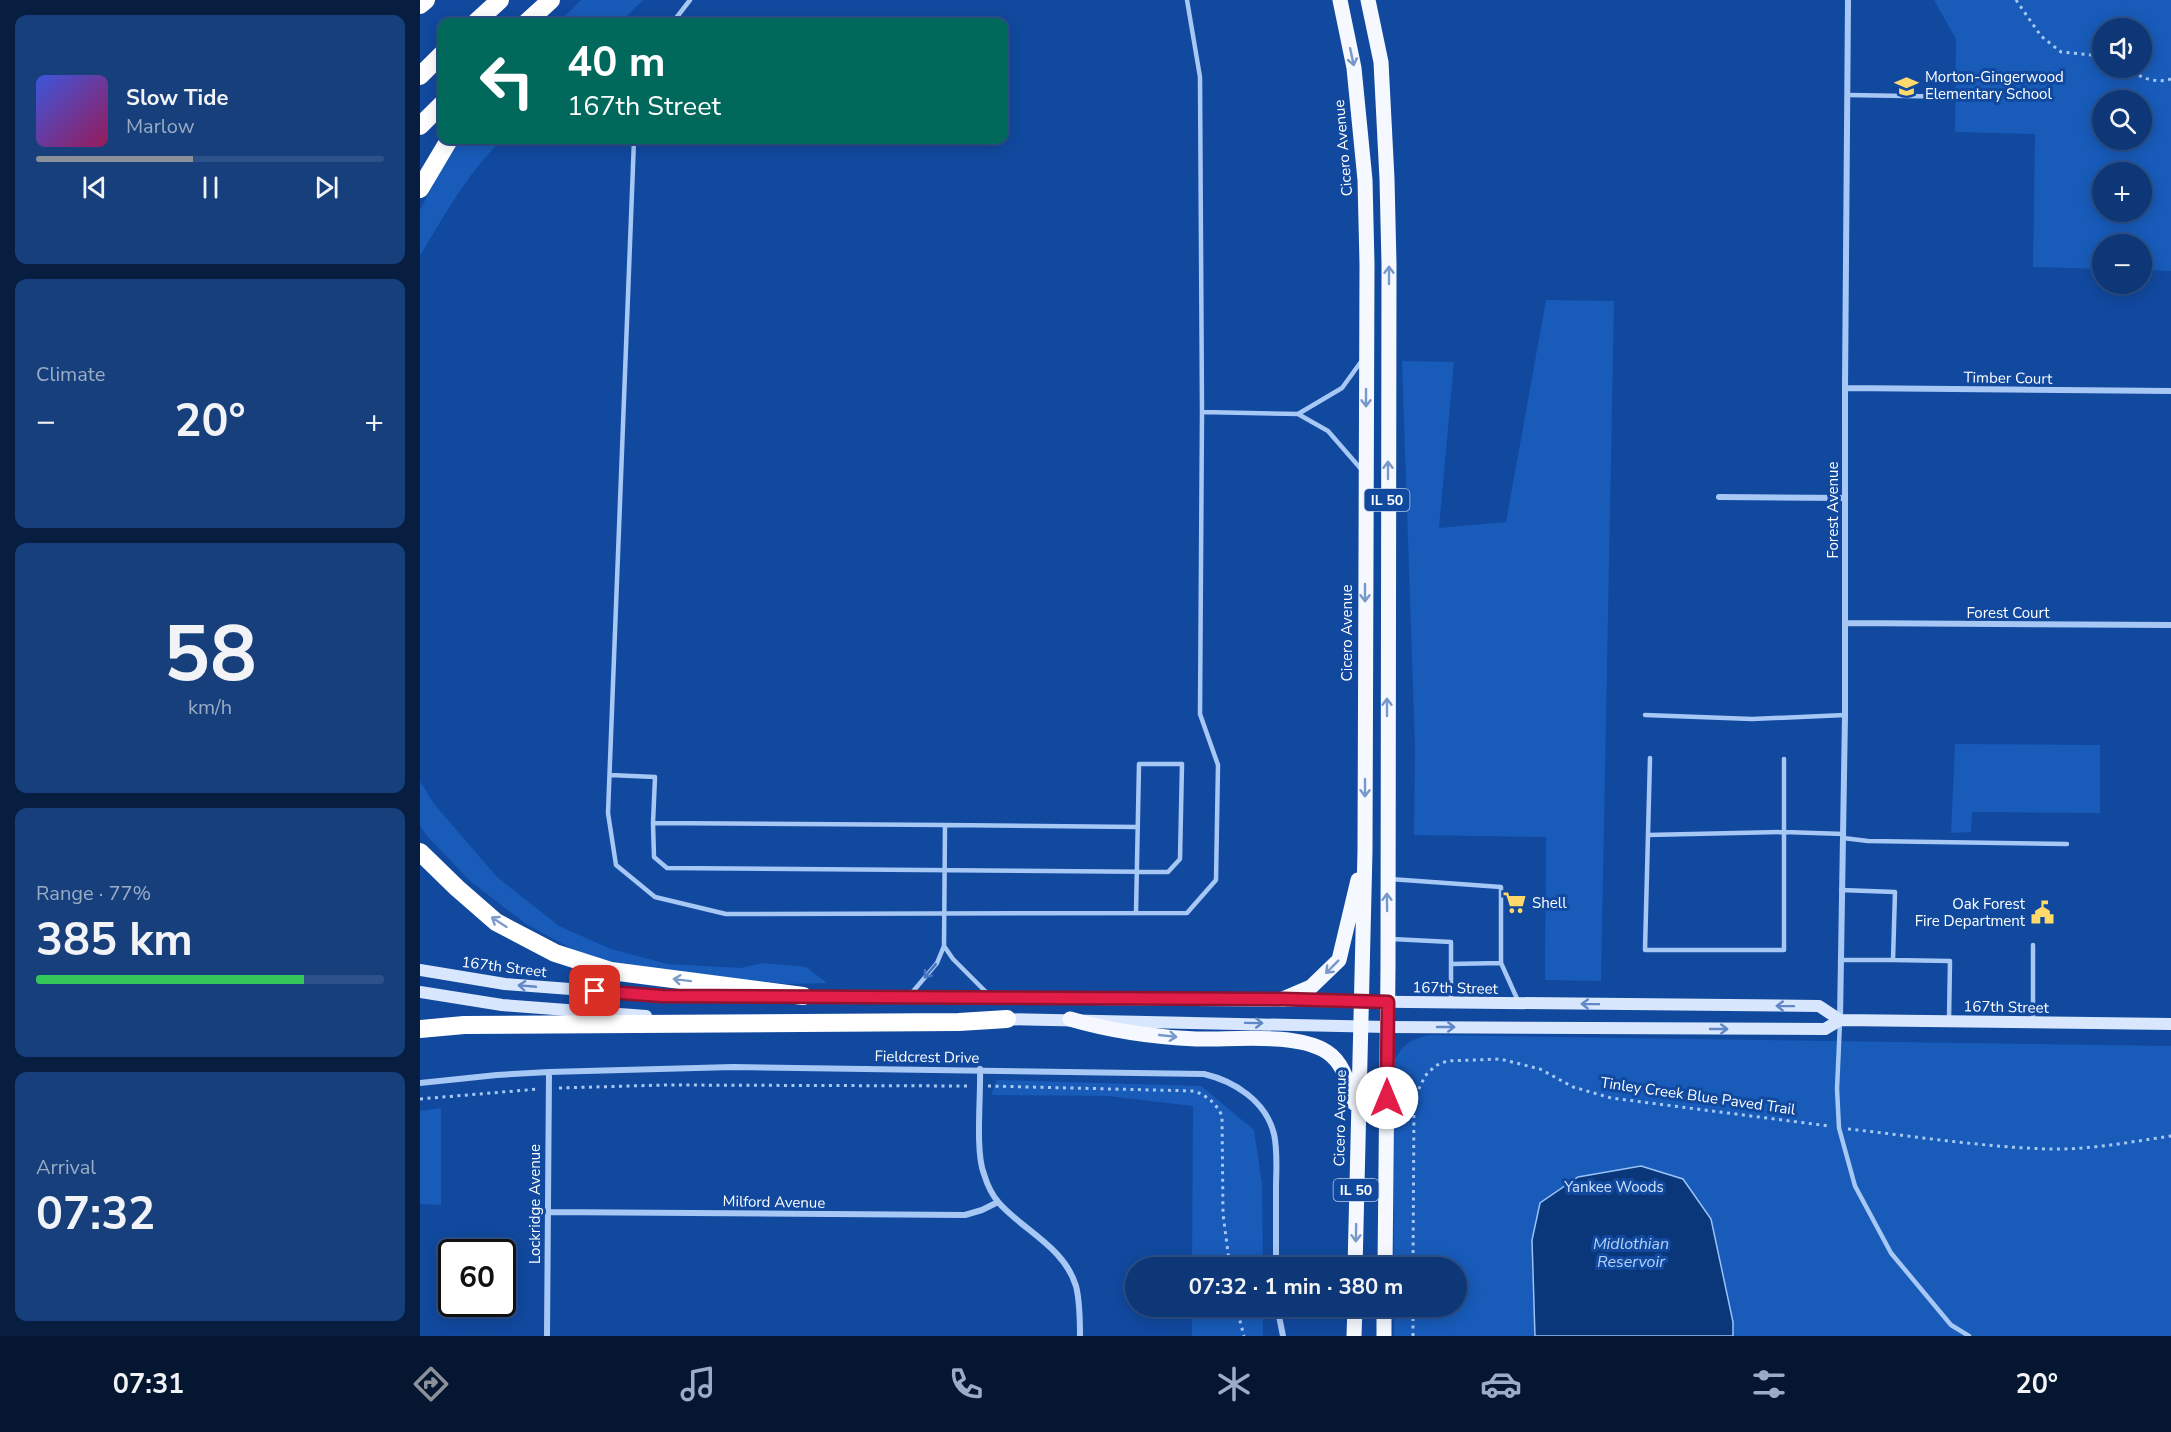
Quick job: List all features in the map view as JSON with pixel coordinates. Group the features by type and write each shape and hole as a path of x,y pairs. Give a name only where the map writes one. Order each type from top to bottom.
{"highway":[{"path":"420,5 426,0"},
{"path":"480,18 500,0"},
{"path":"531,18 551,0"},
{"path":"545,18 561,0"},
{"path":"420,76 438,58"},
{"path":"420,126 438,108"},
{"path":"420,189 447,144"},
{"path":"420,852 496,922 555,953 611,971 803,996"},
{"path":"420,1029 464,1025 947,1022 1007,1019"}],"main road":[{"name":"Cicero Avenue","path":"1340,0 1354,68 1365,180 1365,851 1355,1257"},
{"name":"IL 50","path":"1368,0 1381,62 1389,276 1388,1002 1385,1257"},
{"path":"1282,999 1311,987 1339,960 1365,851"},
{"name":"167th Street","path":"420,970 505,984 662,996 1282,999 1362,1002 1819,1006 1840,1020"},
{"name":"167th Street","path":"420,992 502,1005 661,1017 1070,1019 1387,1027 1825,1029 1840,1020 2171,1024"},
{"path":"1070,1019 1104,1029 1195,1039 1305,1042 1329,1053 1337,1061 1345,1074 1358,1112"},
{"path":"1354,1336 1355,1317"},
{"path":"1384,1317 1384,1336"}],"street":[{"name":"Forest Avenue","path":"1840,1020 1845,715 1848,0"},
{"name":"Timber Court","path":"1845,388 2171,391"},
{"path":"1719,497 1845,498"},
{"name":"Forest Court","path":"1845,623 2171,625"},
{"name":"Fieldcrest Drive","path":"420,1083 549,1072 733,1067 1189,1073 1220,1078 1239,1087 1256,1103 1274,1133 1276,1257"},
{"path":"980,1069 982,1172 998,1202 1044,1240 1064,1263 1075,1284 1080,1307 1080,1336"},
{"name":"Lockridge Avenue","path":"547,1336 549,1072"},
{"name":"Milford Avenue","path":"547,1212 965,1215 998,1202"},
{"path":"1279,1317 1283,1336"}],"lane":[{"path":"676,18 690,0"},
{"path":"634,144 608,813 616,865 655,897 726,914 1187,913 1216,880 1218,765 1200,714 1203,412 1200,77 1187,0"},
{"path":"1848,95 1965,97"},
{"path":"1298,414 1341,388 1366,354"},
{"path":"1203,412 1298,414 1328,431 1365,474"},
{"path":"1645,715 1752,719 1845,715"},
{"path":"1650,758 1645,950 1784,950 1784,759"},
{"path":"610,775 655,777 654,857 667,868 945,872 1136,872 1168,872 1180,860 1182,764 1139,764 1136,872 1136,913"},
{"path":"654,823 1137,827"},
{"path":"908,997 937,963 944,946 945,825"},
{"path":"1648,835 1784,832 2067,844"},
{"path":"1387,879 1501,886 1501,963 1519,1003"},
{"path":"1841,890 1895,892 1893,960"},
{"path":"1388,939 1451,942 1451,1003"},
{"path":"2033,945 2033,1023"},
{"path":"944,946 953,959 992,998"},
{"path":"1840,960 1950,961 1949,1021"},
{"path":"1451,964 1501,963"},
{"path":"1840,1020 1837,1089 1839,1128 1859,1196 1891,1253 1951,1325 1970,1336"}],"path":[{"path":"2016,0 2041,36 2061,52 2092,55"},
{"path":"2144,78 2161,82 2171,79"},
{"name":"Tinley Creek Blue Paved Trail","path":"1413,1257 1414,1098 1425,1076 1435,1066 1447,1061 1509,1061 1540,1069 1573,1087 1611,1098 1991,1145 2049,1149 2080,1148 2171,1136"},
{"path":"420,1099 548,1088 664,1084 980,1086 1195,1091 1207,1096 1218,1107 1222,1116 1223,1214 1229,1257"},
{"path":"1239,1317 1244,1336"},
{"path":"1413,1317 1413,1336"}],"green space":[{"path":"581,0 643,0 625,18 563,18"},
{"path":"1934,0 2171,0 2171,271 2152,270 2152,234 2092,234 2092,269 2033,267 2035,134 1955,132 1956,39"},
{"path":"457,144 498,144 467,180 420,256 420,210 448,156"},
{"path":"1546,300 1614,301 1601,981 1545,980 1546,837 1414,835 1415,748 1402,361 1454,362 1439,528 1506,522"},
{"path":"1955,744 2100,745 2100,813 1972,812 1971,832 1951,833"},
{"path":"420,781 434,804 497,877 559,926 611,949 668,964 740,968 763,963 806,967 827,983 789,984 644,971 587,957 526,924 470,881 428,837 420,826"},
{"name":"Yankee Woods","path":"1431,1035 2171,1046 2171,1336 1394,1336 1394,1317 1467,1317 1467,1257 1394,1257 1393,1064 1403,1047 1418,1038"},
{"path":"997,1080 1201,1086 1254,1130 1262,1184 1263,1257 1192,1257 1193,1106 1108,1096 991,1095"},
{"path":"441,1108 441,1205 420,1204 420,1111"},
{"path":"1192,1317 1263,1317 1263,1336 1192,1336"}],"water":[{"name":"Midlothian Reservoir","path":"1641,1166 1683,1179 1711,1219 1733,1322 1733,1336 1535,1336 1532,1240 1540,1203 1578,1177"}],"place":[{"name":"Morton-Gingerwood Elementary School","path":"1907,86"},
{"name":"Shell","path":"1514,903"},
{"name":"Oak Forest Fire Department","path":"2043,913"}],"route":[{"path":"595,991 662,996 1282,999 1388,1002 1387,1098"}]}
